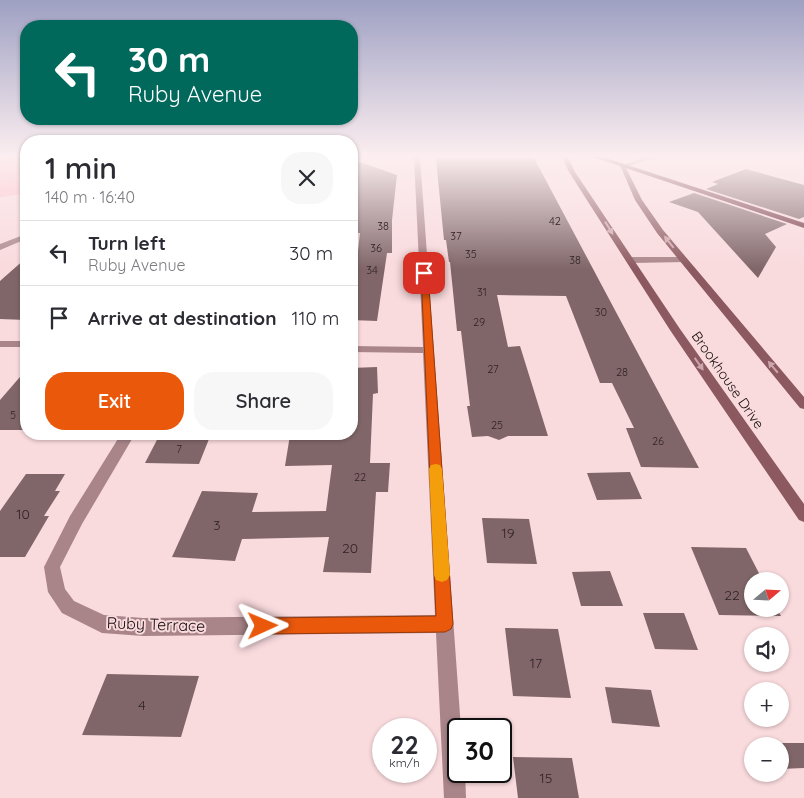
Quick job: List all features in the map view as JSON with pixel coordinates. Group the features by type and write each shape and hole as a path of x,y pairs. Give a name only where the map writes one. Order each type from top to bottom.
{"main road":[{"name":"Brookhouse Drive","path":"589,194 675,330 804,516"},
{"path":"635,194 644,209 684,260 804,405"},
{"path":"708,194 804,226"}],"street":[{"path":"419,194 455,798"},
{"path":"0,247 20,239"},
{"path":"630,260 684,260"},
{"path":"0,344 20,344"},
{"path":"358,349 428,350"},
{"name":"Ruby Terrace","path":"124,440 76,520 52,567 57,592 68,607 102,624 143,627 445,624"}],"shaded area":[{"path":"0,194 20,194 20,195 0,197"}],"building":[{"path":"358,194 395,194 392,220 392,253 387,253 377,321 358,320 358,251 360,233 358,233"},
{"path":"439,194 553,194 699,468 641,467 626,428 634,428 612,383 600,383 566,296 497,295 508,347 520,346 548,436 508,436 499,440 488,436 472,437 467,406 470,406 461,331 457,331 450,262 446,240 444,240"},
{"path":"691,194 698,194 787,224 765,234 776,247 758,278 698,212 669,202"},
{"path":"722,194 804,194 804,217 799,219"},
{"path":"20,263 20,320 0,319 0,281"},
{"path":"377,367 378,393 373,394 370,463 390,463 388,492 376,492 371,573 323,572 329,537 242,539 235,561 172,557 202,491 258,493 252,512 326,511 332,465 285,466 289,440 358,440 358,368"},
{"path":"20,377 20,430 0,430 0,400"},
{"path":"157,440 209,440 199,464 145,463"},
{"path":"630,472 642,499 597,500 587,473"},
{"path":"26,474 65,474 55,491 60,491 44,516 49,516 25,557 0,557 0,511"},
{"path":"482,518 529,519 537,564 487,563"},
{"path":"691,547 746,548 758,572 744,572 744,615 719,615"},
{"path":"610,571 623,606 581,606 572,572"},
{"path":"643,613 684,613 698,650 655,649"},
{"path":"505,628 558,629 571,698 513,696"},
{"path":"107,674 199,676 181,737 82,735"},
{"path":"605,687 651,690 660,727 612,723"},
{"path":"789,743 804,743 804,768 789,769"},
{"path":"513,757 572,758 579,798 518,798"}],"slow traffic":[{"path":"436,469 442,575"}],"route":[{"path":"263,626 445,624 424,273"}]}
